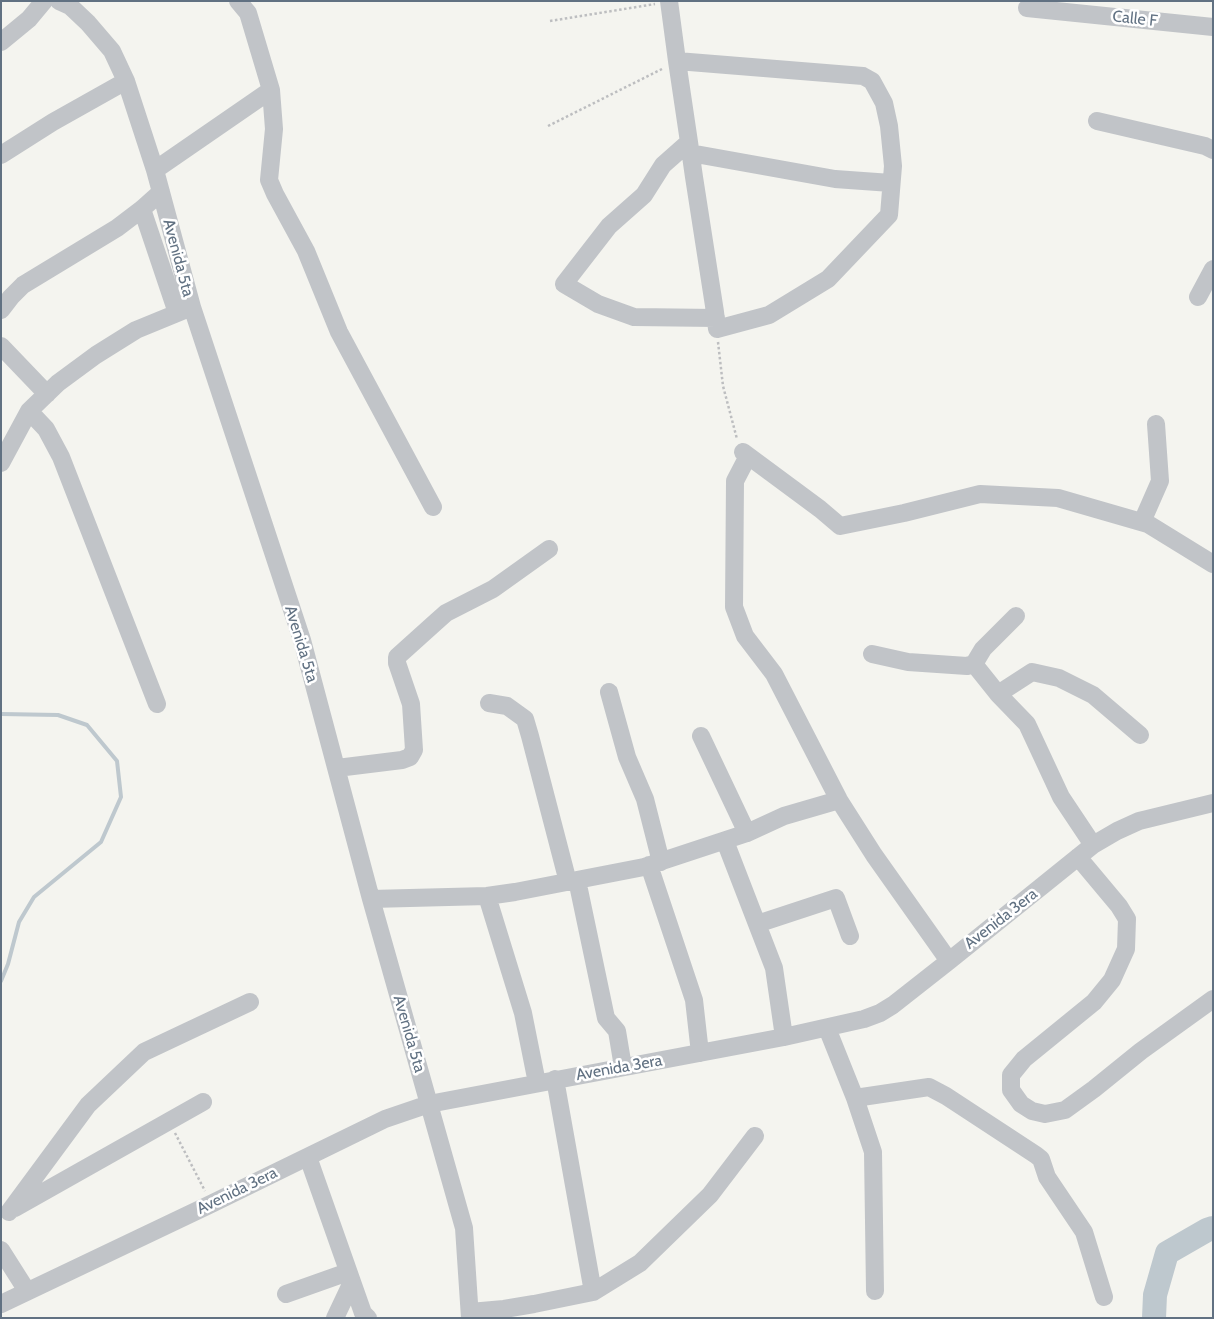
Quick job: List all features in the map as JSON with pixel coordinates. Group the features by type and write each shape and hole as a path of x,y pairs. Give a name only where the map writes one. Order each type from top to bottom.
{"street":[{"path":"1,42 29,19 44,1"},
{"name":"Avenida 5ta","path":"58,1 70,6 88,23 112,51 126,81 155,170 184,310 302,640 371,899 464,1228 470,1315"},
{"path":"238,1 248,13 271,90 274,129 269,180 306,251 339,332 433,507"},
{"path":"669,1 716,324"},
{"name":"Calle F","path":"1027,8 1213,27"},
{"path":"678,61 863,76 872,81 884,103 889,126 893,166 892,184 889,216 828,279 769,315 716,324 634,317 598,304 564,284 610,226 644,195 663,165 690,147 835,179 892,184"},
{"path":"1,155 53,122 126,81"},
{"path":"155,170 271,90"},
{"path":"1097,121 1204,146 1213,150"},
{"path":"1,310 23,285 117,228 161,192"},
{"path":"1,463 29,411 58,383 96,355 136,330 184,310 142,209"},
{"path":"1198,297 1213,269"},
{"path":"1,346 47,394"},
{"path":"29,411 46,429 61,457 157,704"},
{"path":"1142,522 1160,481 1156,424"},
{"path":"949,961 874,855 838,800 774,674 746,636 734,607 735,481 745,454 840,526 904,513 980,494 1058,498 1148,524 1213,564"},
{"path":"337,768 402,760 410,757 414,750 411,704 397,663 397,657 446,613 493,589 549,549"},
{"path":"872,654 908,662 967,666 974,664 983,649 1016,616"},
{"path":"974,664 998,694 1027,724 1061,797 1093,845"},
{"path":"998,694 1032,672 1059,678 1092,694 1140,735"},
{"path":"609,692 627,757 647,807 655,864 694,1000 700,1053"},
{"path":"489,703 506,706 525,719 572,881 606,1018 617,1030 623,1067"},
{"path":"701,736 747,834"},
{"path":"371,899 487,896 655,864 747,834 784,816 838,800"},
{"name":"Avenida 3era","path":"1,1304 385,1119 429,1104 827,1028 880,1013 949,961 1093,845 1139,821 1213,804"},
{"path":"725,841 774,968 784,1036"},
{"path":"1078,857 1119,906 1127,919 1126,949 1112,980 1094,1002 1024,1059 1011,1075 1010,1090 1021,1104 1032,1111 1046,1114 1065,1110 1141,1051 1213,999"},
{"path":"487,896 523,1013 537,1083"},
{"path":"757,924 836,898 850,936"},
{"path":"5,1214 88,1105 144,1052 250,1002"},
{"path":"827,1028 855,1098 873,1152 875,1291"},
{"path":"555,1079 593,1292"},
{"path":"855,1098 929,1087 946,1096 1036,1155 1041,1159 1047,1177 1084,1232 1104,1297"},
{"path":"5,1214 203,1102"},
{"path":"470,1315 593,1292 640,1263 710,1195 755,1136"},
{"path":"308,1156 363,1313 368,1318"},
{"path":"1,1250 27,1291"},
{"path":"286,1294 350,1277"},
{"path":"335,1318 350,1277"}],"path":[{"path":"550,21 669,1"},
{"path":"548,126 678,61"},
{"path":"716,324 723,386 737,439 745,454"},
{"path":"169,1121 211,1204"}],"waterway":[{"path":"1,714 58,715 87,725 117,761 121,797 101,842 34,897 19,922 8,964 1,981"},
{"path":"1154,1318 1155,1295 1167,1253 1213,1228"}]}
